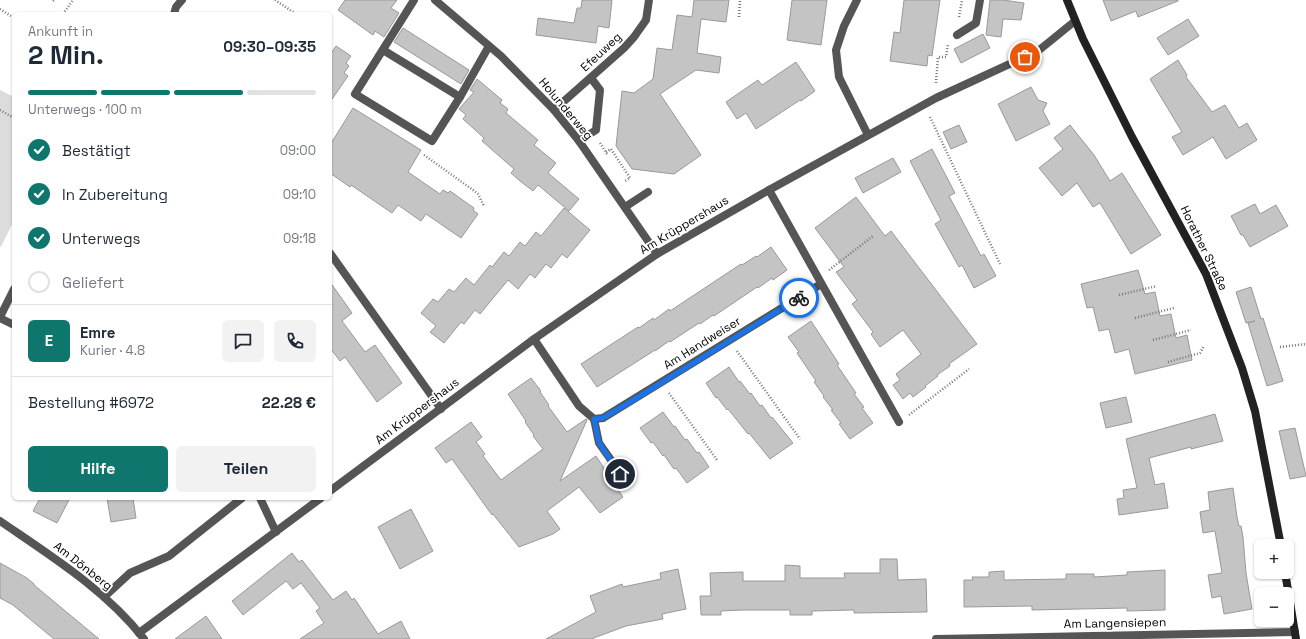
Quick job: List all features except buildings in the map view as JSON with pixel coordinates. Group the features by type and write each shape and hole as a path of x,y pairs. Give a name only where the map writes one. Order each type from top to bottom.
{"main road":[{"name":"Horather Straße","path":"1068,0 1083,39 1132,137 1206,274 1242,368 1255,411 1280,539"},
{"path":"1286,579 1295,635"}],"street":[{"path":"175,12 176,7 182,0"},
{"path":"414,0 355,94 432,141 460,97 489,46"},
{"name":"Holunderweg","path":"435,0 526,80 554,110 579,141 657,254"},
{"name":"Efeuweg","path":"554,110 624,48 634,37 646,20 649,0"},
{"path":"858,0 844,26 836,50 839,77 868,135"},
{"path":"957,35 976,24 980,0"},
{"name":"Am Krüppershaus","path":"332,490 534,339 657,254 924,104 1038,52 1075,21"},
{"path":"383,50 460,97"},
{"path":"579,141 596,130 600,90 591,78"},
{"path":"769,190 899,422"},
{"path":"625,207 648,192"},
{"path":"332,255 441,409"},
{"name":"Am Handweiser","path":"594,419 603,418 730,341 820,280"},
{"path":"12,293 0,317 12,324"},
{"path":"534,339 579,406 594,419 599,443 628,484"},
{"path":"104,596 130,573 169,556 239,500"},
{"path":"261,500 276,532"},
{"path":"141,636 318,500"},
{"name":"Am Dönberg","path":"0,521 62,564 104,596 141,636"},
{"name":"Am Langensiepen","path":"936,639 1295,635"}],"path":[{"path":"64,12 73,0"},
{"path":"275,0 293,12"},
{"path":"739,17 740,0"},
{"path":"0,9 12,17"},
{"path":"936,98 938,57"},
{"path":"924,104 1000,264"},
{"path":"0,110 12,117"},
{"path":"606,152 611,149 630,178 625,181"},
{"path":"424,155 473,190 481,199 484,206"},
{"path":"820,280 873,236"},
{"path":"1119,295 1157,286"},
{"path":"1135,318 1174,308"},
{"path":"1153,340 1191,330"},
{"path":"730,341 800,439"},
{"path":"1280,348 1306,344"},
{"path":"1168,362 1200,353 1204,346"},
{"path":"899,422 969,369"},
{"path":"662,382 717,460"}],"shaded area":[{"path":"0,90 12,96 12,224 1,247"}],"way so far":[{"path":"799,298 821,284 769,190 936,98 1025,57"}],"route":[{"path":"620,474 599,443 594,419 603,418 627,404 799,298"}]}
